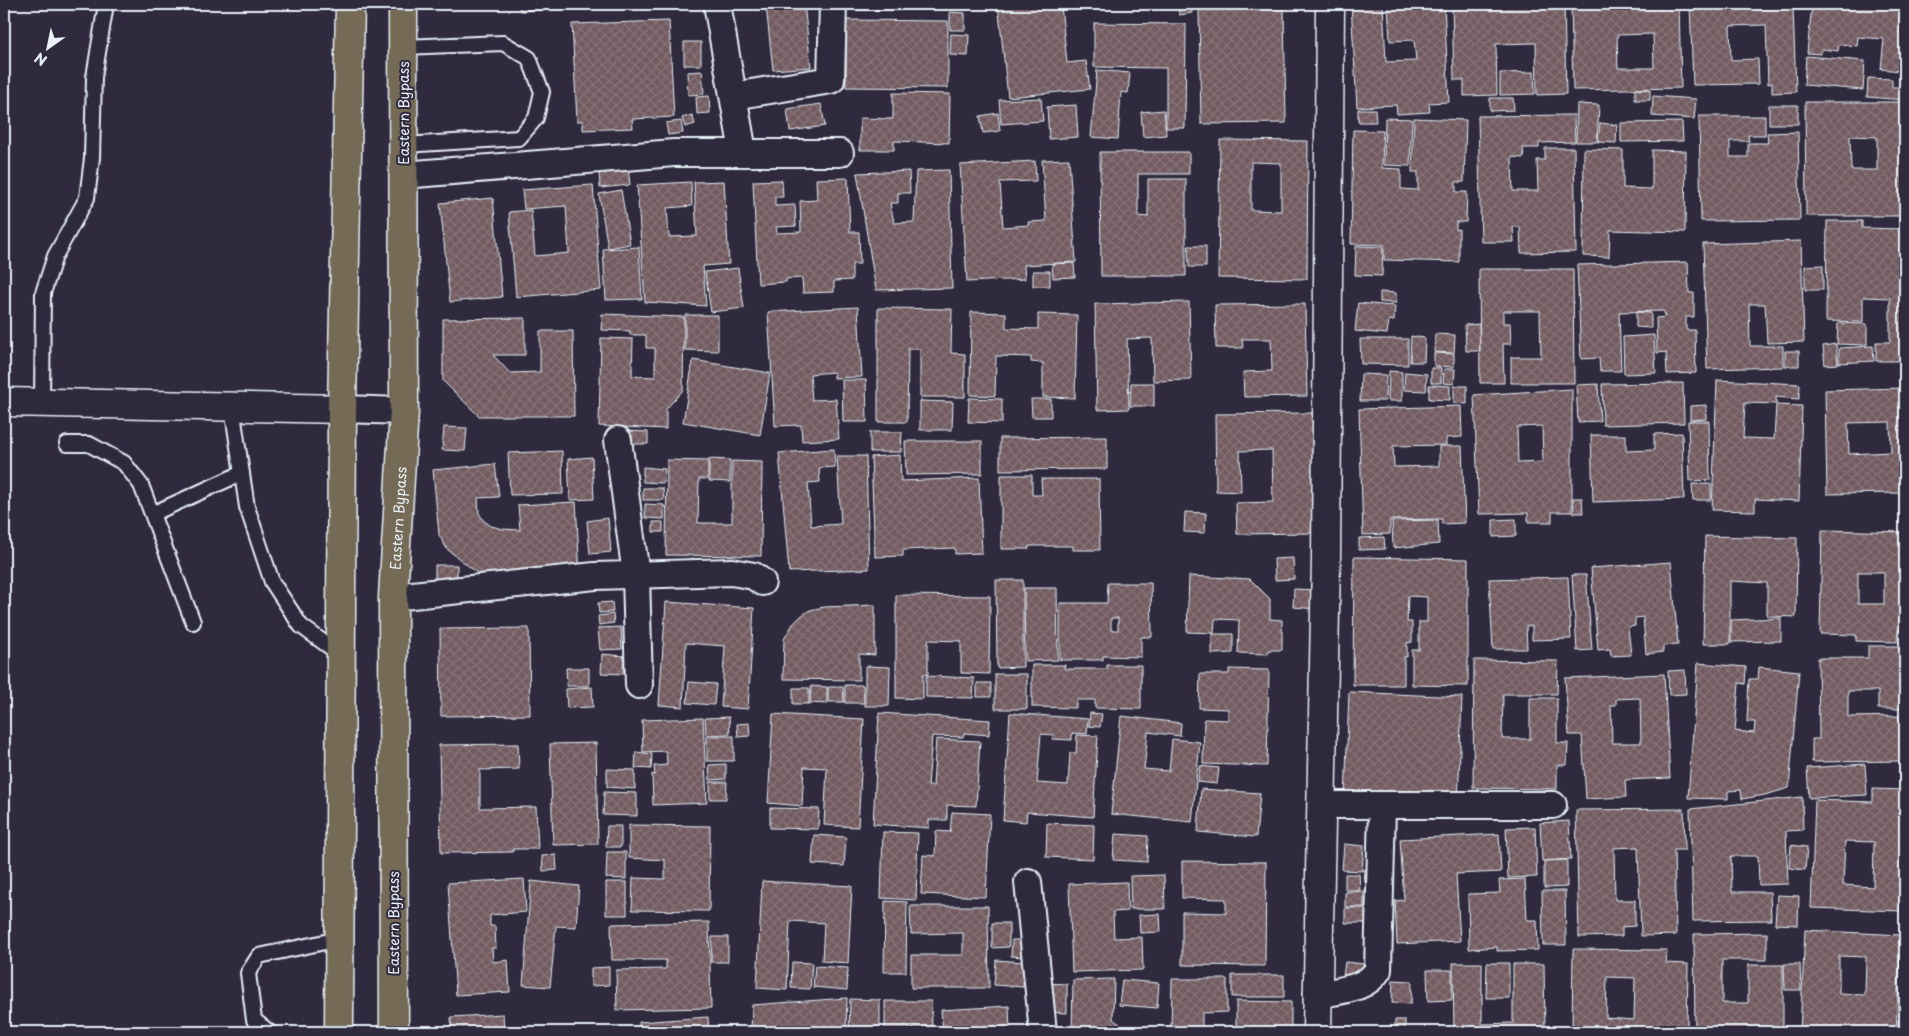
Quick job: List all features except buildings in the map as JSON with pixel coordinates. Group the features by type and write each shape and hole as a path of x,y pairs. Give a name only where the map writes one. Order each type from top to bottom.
{"highway":[{"path":"339,1032 342,409 350,4"},
{"name":"Eastern Bypass","path":"394,1032 393,597 404,411 403,4"}],"street":[{"path":"717,4 743,152"},
{"path":"734,96 831,80 833,4"},
{"path":"1317,1032 1326,538 1330,4"},
{"path":"403,174 674,153 840,153"},
{"path":"4,402 404,411"},
{"path":"618,440 636,575 639,685"},
{"path":"393,597 595,576 732,572 754,576 762,582"},
{"path":"1321,805 1382,807 1553,805"},
{"path":"1318,995 1363,985 1372,979 1378,970 1382,807"},
{"path":"1028,882 1042,1032"}],"lane":[{"path":"42,403 43,293 55,256 86,198 92,158 94,77 106,4"},
{"path":"403,47 503,43 529,58 542,92 536,118 519,138 403,145"},
{"path":"232,407 247,507 272,582 300,626 341,654"},
{"path":"67,444 89,444 124,463 141,485 193,622"},
{"path":"152,514 242,473"},
{"path":"269,1032 254,1020 248,973 254,962 260,956 339,939"}]}
